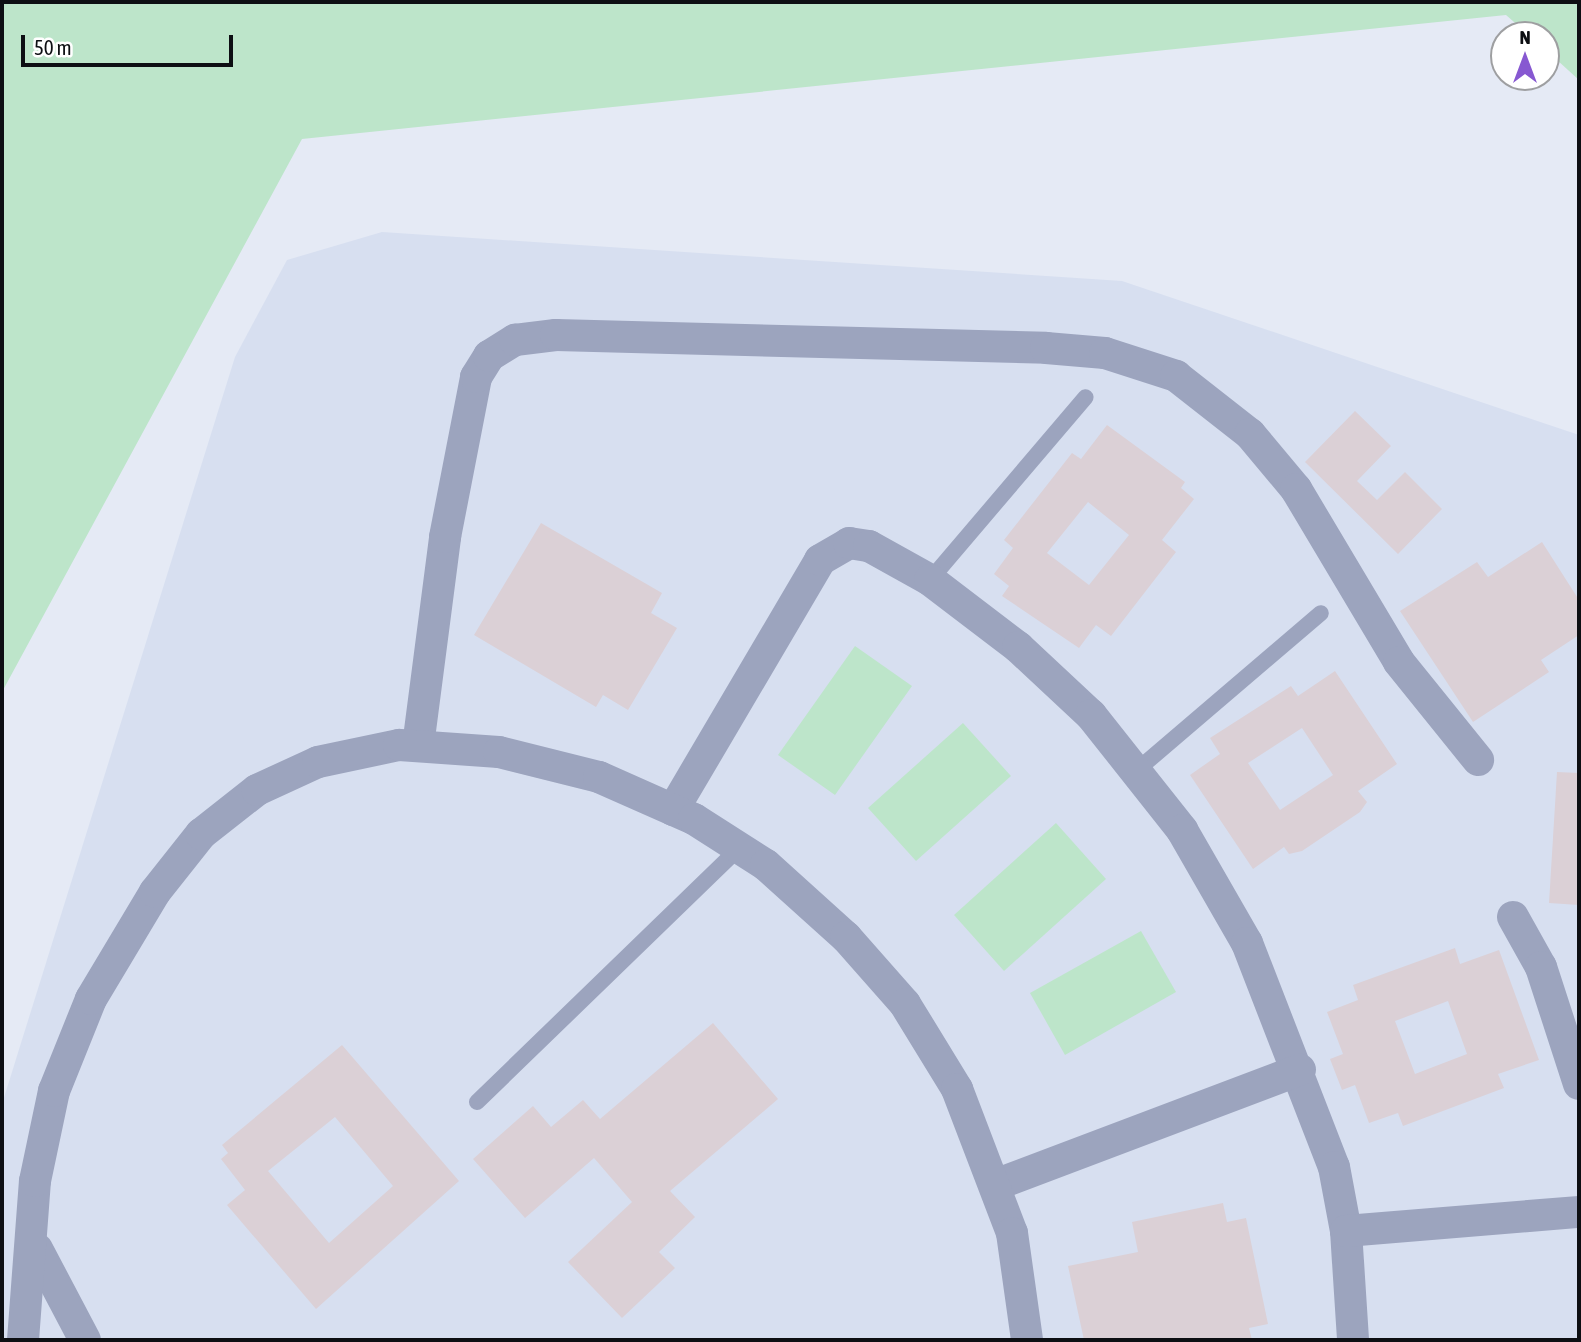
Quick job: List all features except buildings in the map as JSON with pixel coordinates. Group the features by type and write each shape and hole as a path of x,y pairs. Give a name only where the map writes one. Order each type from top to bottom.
{"street":[{"path":"418,747 451,497 476,377 489,356 515,340 556,335 1046,348 1105,353 1176,376 1250,434 1296,489 1399,662 1478,760"},
{"path":"673,810 820,560 849,543 869,546 930,580 1091,716 1182,830 1247,943 1300,1070 1334,1167 1346,1231 1353,1340"},
{"path":"23,1340 35,1243 35,1181 54,1091 91,999 155,892 201,834 257,790 318,762 418,747 499,752 599,778 673,810 739,848 846,937 905,1004 957,1089 1012,1233 1027,1340"},
{"path":"1513,917 1541,967 1579,1084"},
{"path":"995,1185 1300,1070"},
{"path":"1346,1231 1579,1212"},
{"path":"35,1243 85,1340"}],"lane":[{"path":"930,580 1086,397"},
{"path":"1136,771 1321,613"},
{"path":"477,1102 739,848"}],"shaded area":[{"path":"382,232 1122,281 1579,435 1579,1340 2,1340 2,1104 235,357 287,260"}],"green space":[{"path":"2,2 1579,2 1579,80 1560,63 1560,21 1513,21 1506,15 302,139 2,692"},
{"path":"855,646 912,686 835,795 778,755"},
{"path":"963,723 1011,776 916,861 868,808"},
{"path":"1056,823 1106,879 1004,971 954,915"},
{"path":"1141,931 1176,992 1065,1055 1030,993"}]}
